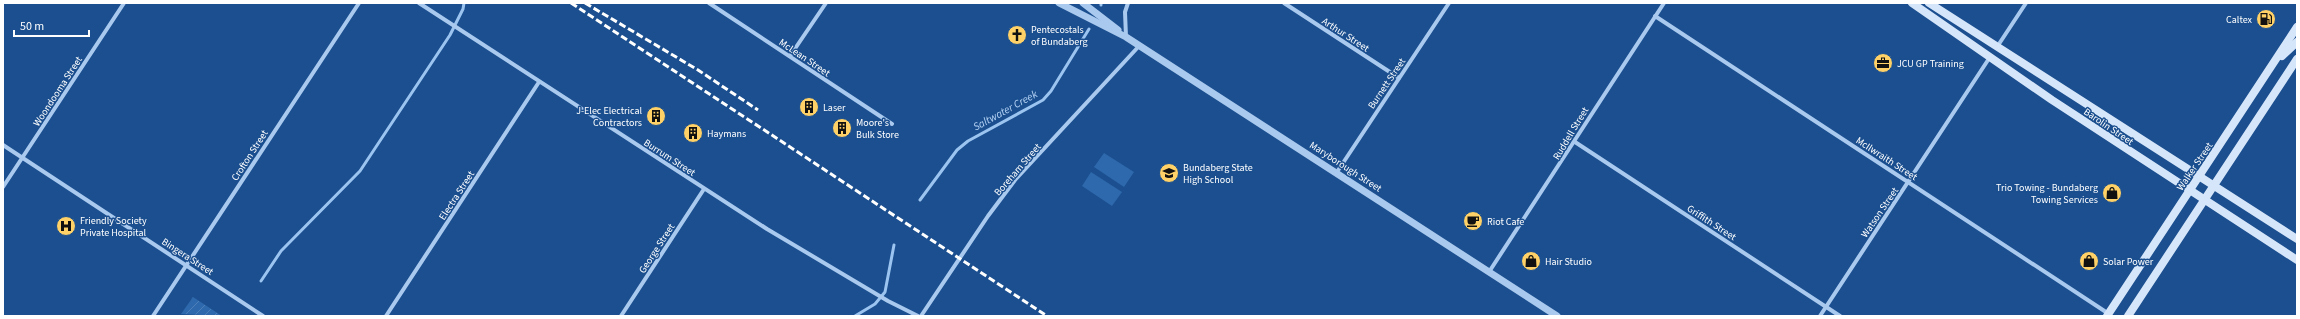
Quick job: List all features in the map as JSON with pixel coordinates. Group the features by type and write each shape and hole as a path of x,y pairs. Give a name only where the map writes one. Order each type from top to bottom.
{"main road":[{"name":"Barolin Street","path":"1912,3 2052,100 2297,260"},
{"name":"Barolin Street","path":"1929,3 2214,184 2297,239"},
{"name":"Walker Street","path":"2108,315 2297,27"},
{"path":"2272,65 2297,42"},
{"path":"2128,316 2297,59"}],"street":[{"name":"Woondooma Street","path":"3,187 124,3"},
{"name":"Crofton Street","path":"153,316 359,3"},
{"name":"Burrum Street","path":"419,3 704,189 874,293 918,316"},
{"name":"McLean Street","path":"709,3 892,124"},
{"path":"790,56 826,3"},
{"name":"Maryborough Street","path":"1059,3 1125,36 1557,316"},
{"name":"Maryborough Street","path":"1083,3 1103,17 1125,36"},
{"path":"1125,36 1125,12 1128,3"},
{"name":"Arthur Street","path":"1284,3 1399,78"},
{"name":"Burnett Street","path":"1337,172 1449,3"},
{"name":"Ruddell Street","path":"1489,272 1664,3"},
{"path":"1997,47 2026,3"},
{"name":"McIlwraith Street","path":"1655,16 1909,182 2108,315"},
{"name":"Boreham Street","path":"921,316 1006,192 1140,46"},
{"name":"Watson Street","path":"1820,316 1990,56"},
{"name":"Electra Street","path":"386,316 539,82"},
{"name":"Griffith Street","path":"1575,142 1840,316"},
{"name":"Bingera Street","path":"3,144 263,316"},
{"name":"George Street","path":"621,316 704,189"}],"shaded area":[{"path":"1104,153 1134,172 1124,187 1094,167"},
{"path":"1091,172 1122,192 1112,206 1082,186"},
{"path":"193,297 222,316 181,314"}],"waterway":[{"path":"261,281 281,251 360,171 450,35 463,9 464,3"},
{"name":"Saltwater Creek","path":"920,200 957,150 968,141 1043,100 1051,91 1089,29"},
{"name":"Saltwater Creek","path":"855,316 875,304 885,292 894,245"}],"railway":[{"path":"571,3 1047,316"},
{"path":"585,3 698,70 758,110"}],"place":[{"name":"Caltex","path":"2266,19"},
{"name":"Pentecostals of Bundaberg","path":"1017,35"},
{"name":"JCU GP Training","path":"1883,63"},
{"name":"Laser","path":"809,107"},
{"name":"J-Elec Electrical Contractors","path":"656,116"},
{"name":"Moore's Bulk Store","path":"842,128"},
{"name":"Haymans","path":"693,133"},
{"name":"Bundaberg State High School","path":"1169,173"},
{"name":"Trio Towing - Bundaberg Towing Services","path":"2112,193"},
{"name":"Riot Cafe","path":"1473,221"},
{"name":"Friendly Society Private Hospital","path":"66,226"},
{"name":"Hair Studio","path":"1531,261"},
{"name":"Solar Power","path":"2089,261"}]}
